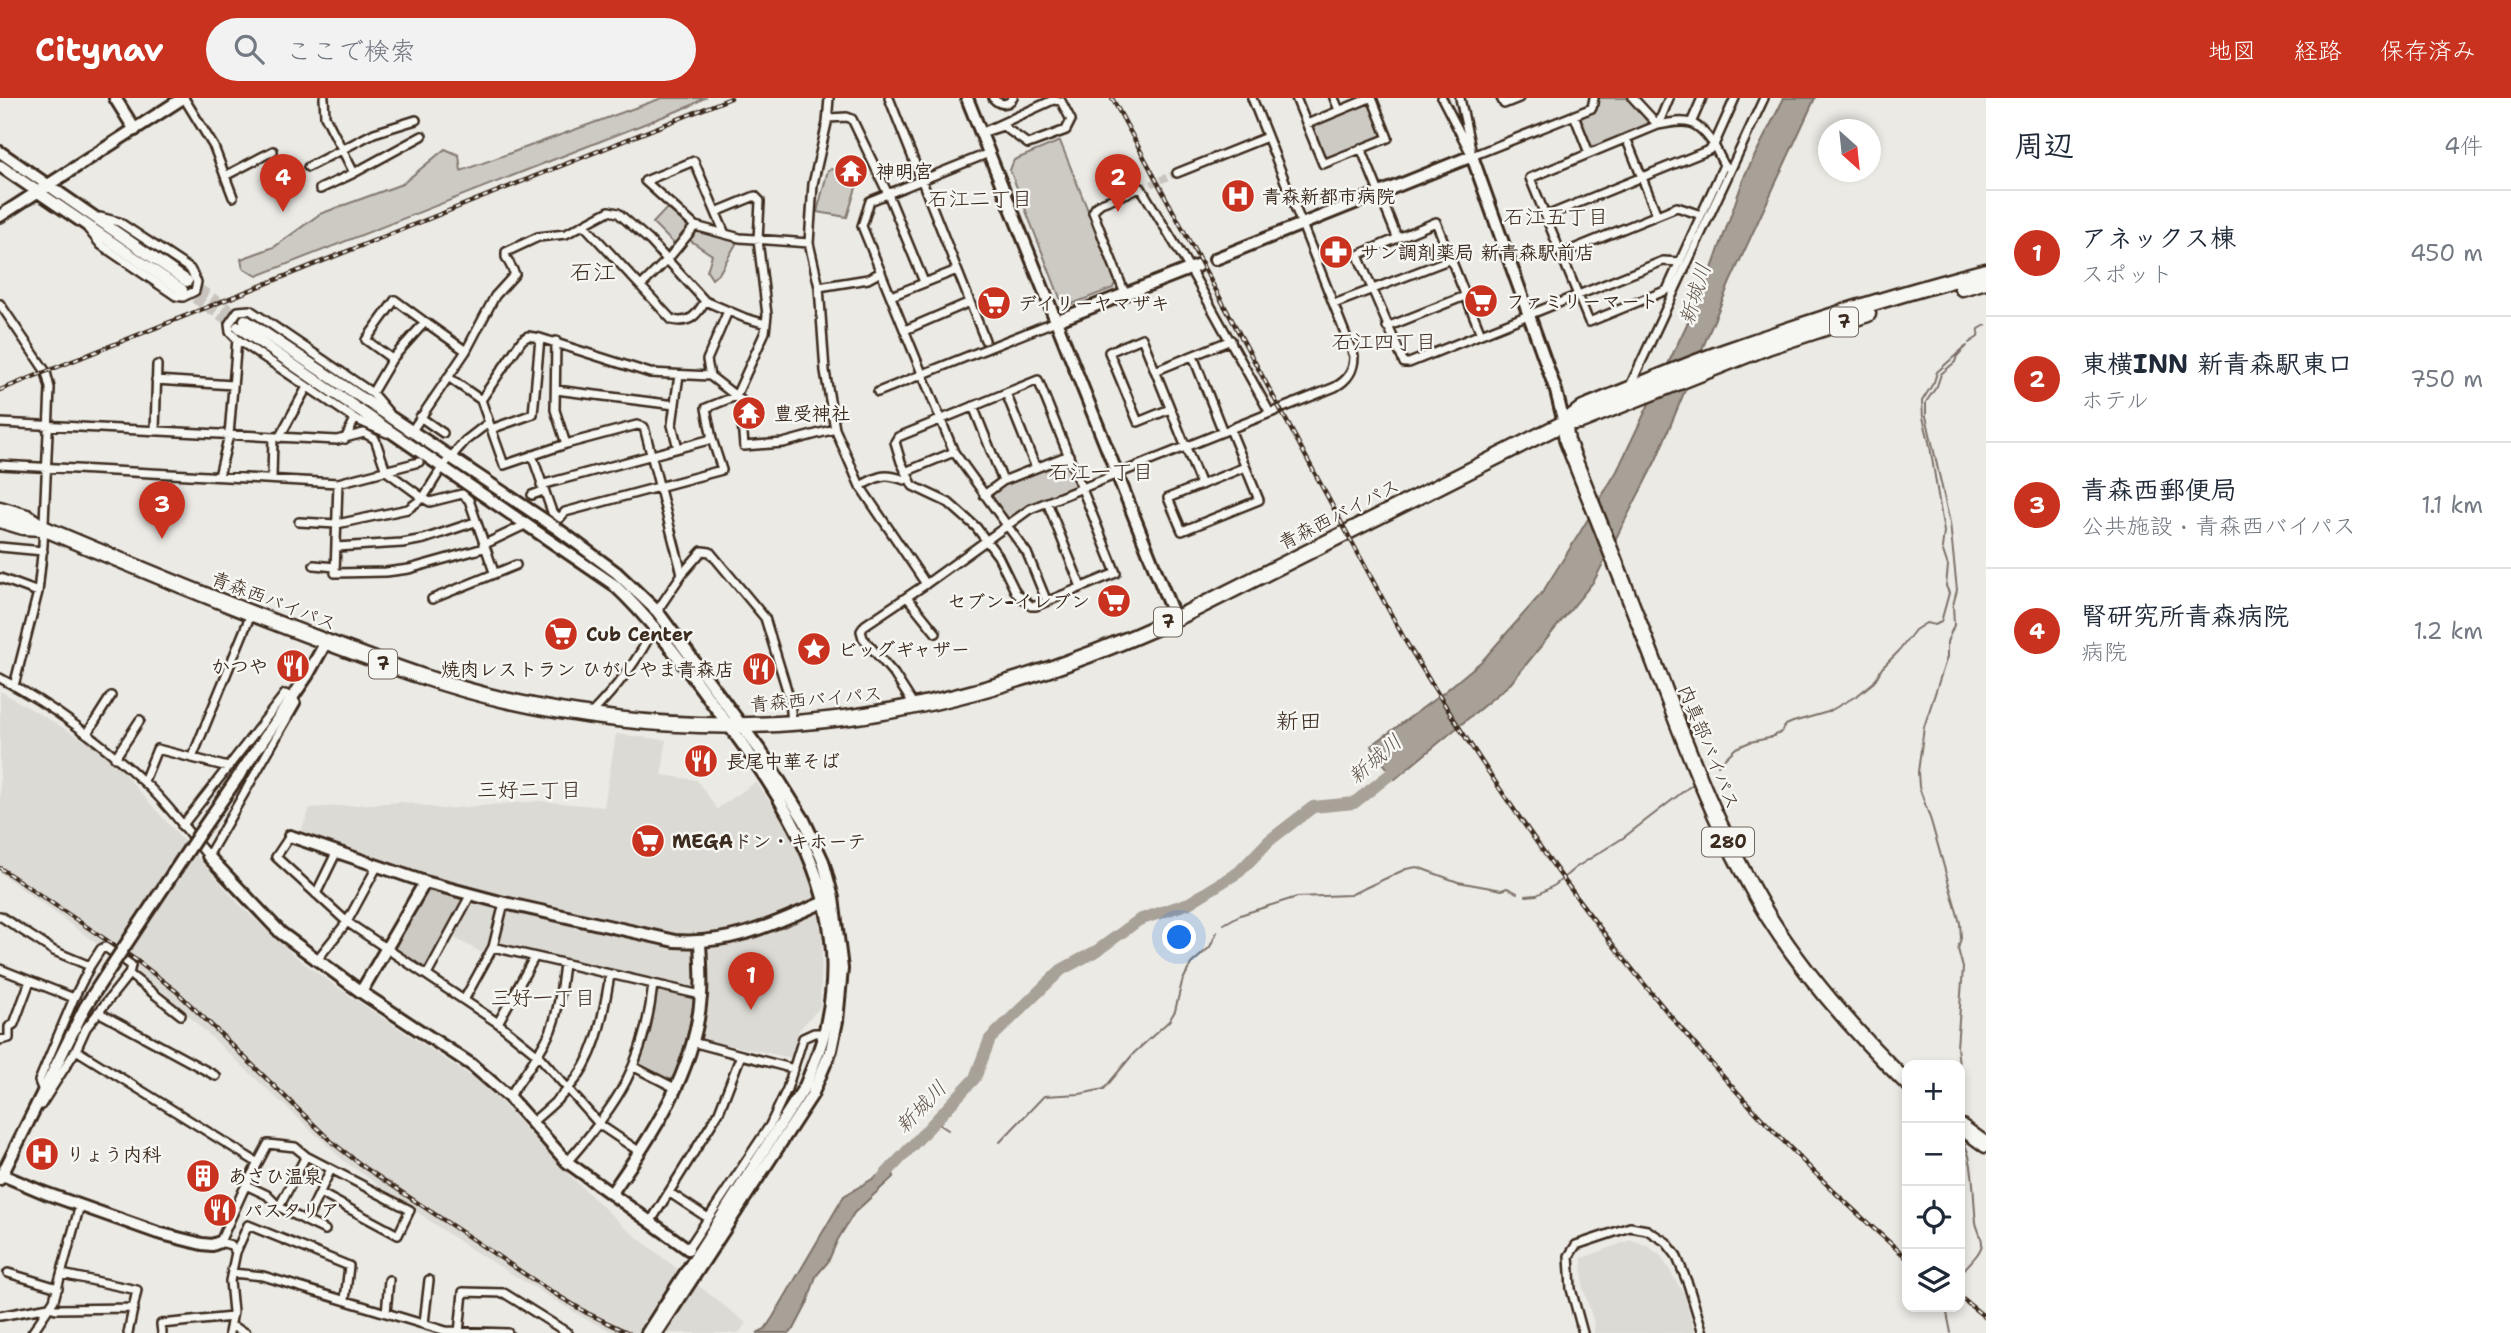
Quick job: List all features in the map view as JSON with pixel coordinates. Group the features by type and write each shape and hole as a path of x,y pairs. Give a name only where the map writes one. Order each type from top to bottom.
{"highway":[{"name":"青森西バイパス","path":"0,509 27,517 43,528 251,614 369,659 466,689 589,716 688,726 792,724 915,707 1051,671 1175,619 1564,423 1581,421 1629,394 1712,357 1830,316 1986,271"},
{"name":"青森西バイパス","path":"1629,394 1706,371 1913,300 1986,281"},
{"name":"内真部バイパス","path":"1564,423 1567,441 1697,772 1743,873 1768,916 1822,993 1851,1027 1902,1078"},
{"name":"青森西バイパス","path":"0,520 23,527 43,528"},
{"path":"1965,1130 1986,1146"}],"street":[{"path":"115,98 135,130"},
{"path":"0,216 183,98 214,147 233,197"},
{"path":"324,98 325,116 354,173"},
{"path":"829,98 828,118 813,184 809,243 820,287 825,371 835,429 860,486 926,584"},
{"path":"889,98 985,340"},
{"path":"967,98 1175,619"},
{"path":"993,98 1004,104 1013,98"},
{"path":"915,707 894,674 863,638 861,631 865,625 1030,509 1335,387 1352,371 1354,356 1252,98"},
{"path":"1296,98 1323,164 1388,138 1371,98 1307,124"},
{"path":"1334,98 1339,110"},
{"path":"1442,98 1472,156"},
{"path":"1460,98 1472,156 1556,391 1564,423"},
{"path":"1501,98 1504,104 1519,98"},
{"path":"1214,259 1592,108 1594,98"},
{"path":"1633,98 1658,125"},
{"path":"1658,125 1669,98"},
{"path":"1692,121 1702,98"},
{"path":"1546,216 1709,150 1714,145 1735,98"},
{"path":"1728,167 1704,131 1692,121 1679,121 1658,125 1530,178 1589,322 1667,290 1701,215 1728,167 1764,98"},
{"path":"1054,100 1061,101 1071,120 1066,130 1032,144 1024,143 1003,126 981,133 1054,100"},
{"path":"1574,115 1590,153"},
{"path":"828,118 852,119 888,194 924,282"},
{"path":"308,167 374,133 416,120"},
{"path":"320,189 422,135"},
{"path":"1177,173 1267,137"},
{"path":"1626,138 1657,215"},
{"path":"1361,148 1397,237"},
{"path":"225,176 273,151"},
{"path":"0,152 184,285 0,166"},
{"path":"989,153 870,201 862,226 954,452 1027,553 1047,602"},
{"path":"725,234 694,161 645,181 695,226 725,234 758,240 809,243"},
{"path":"1629,394 1728,167"},
{"path":"1125,294 1093,212 1101,204 1141,188 1193,268 1270,413"},
{"path":"558,523 565,512 722,470 706,408 736,396 765,332 766,300 758,240 760,201 755,196 716,212"},
{"path":"1561,254 1677,208 1701,215"},
{"path":"406,435 466,351 495,296 514,274 506,252 538,237 566,234 609,211 618,214 668,259 705,302 766,324"},
{"path":"78,217 101,245 176,296 183,297 195,291 197,282 190,269 119,222 92,216"},
{"path":"1481,334 1436,222 1360,254 1359,258 1404,363 1409,363 1663,261 1680,262"},
{"path":"584,225 672,320 687,321 696,316 705,302"},
{"path":"640,286 668,259 695,226"},
{"path":"1334,304 1451,259"},
{"path":"878,392 1193,268"},
{"path":"891,296 957,270"},
{"path":"820,287 869,279 881,272"},
{"path":"1387,327 1465,296"},
{"path":"392,359 366,340 395,300 466,351"},
{"path":"905,330 970,302"},
{"path":"0,304 49,378 43,551 38,592 14,686"},
{"path":"397,423 240,329 230,332 229,324 239,311 250,310 372,393 397,423 406,435"},
{"path":"710,376 707,360 728,311"},
{"path":"372,393 392,359 425,322"},
{"path":"219,476 229,435 240,329"},
{"path":"240,329 307,387 355,419 406,435"},
{"path":"240,329 446,462 613,584 654,626 787,790 823,861 842,969 831,1050 812,1095 647,1333"},
{"path":"481,400 522,340 528,336 556,341 650,373 710,376 745,406 742,422 744,446 783,443 835,429"},
{"path":"299,522 337,524 408,509 423,498 446,462 465,441 489,426 533,414 540,338"},
{"path":"1170,409 1138,422 1109,352 1142,338 1201,485"},
{"path":"1155,371 1231,340"},
{"path":"556,341 555,410 566,444"},
{"path":"1193,356 1245,467 1259,500 1182,531 1168,498 1245,467"},
{"path":"155,431 157,365"},
{"path":"678,448 672,425 679,375"},
{"path":"448,377 481,400 504,465 566,444 637,425 644,427 682,574"},
{"path":"156,380 233,385"},
{"path":"1038,380 1116,573 1031,606 1016,593 998,556 976,527 957,509 919,491 907,475 895,442 898,437 940,419 1038,380"},
{"path":"272,479 276,437 307,387"},
{"path":"556,390 675,405"},
{"path":"1006,393 1036,468"},
{"path":"973,406 1003,481"},
{"path":"420,417 443,433"},
{"path":"345,439 355,419"},
{"path":"0,424 337,440 364,433 375,439 386,471 423,498 430,502 462,494 468,500 494,572"},
{"path":"532,495 542,488 651,454 712,439"},
{"path":"860,486 890,474 904,480 907,475 954,452"},
{"path":"532,455 542,488 558,523"},
{"path":"984,495 1003,481 1069,455"},
{"path":"0,465 338,483 419,462"},
{"path":"446,462 558,523 617,573 657,611 735,725"},
{"path":"338,483 335,573 386,572 427,565 484,546 528,524"},
{"path":"1047,502 1081,587"},
{"path":"336,547 402,543 475,522"},
{"path":"0,547 43,551"},
{"path":"657,611 682,574 702,551 710,552 765,618 790,700 792,724"},
{"path":"314,565 335,567"},
{"path":"432,599 516,565"},
{"path":"0,578 38,592"},
{"path":"907,597 936,633"},
{"path":"192,758 251,614"},
{"path":"589,716 620,684 645,646 654,626"},
{"path":"236,1252 231,1245 220,1242 212,1245 158,1233 1,1176 85,1007 326,642"},
{"path":"0,678 105,746 115,758 144,781 208,856 281,933 316,961 472,1065 509,1097 567,1162 688,1248 770,1125 788,1089 803,1038 814,1033 824,1033"},
{"path":"182,826 285,694 292,697 296,704 208,856"},
{"path":"87,734 111,696"},
{"path":"115,758 140,720"},
{"path":"144,781 157,749 228,766"},
{"path":"640,1152 600,1125 538,1055 498,1023 347,922 316,894 276,857 290,835 425,882 505,903 675,940 701,943 744,935 830,900"},
{"path":"316,894 337,851"},
{"path":"316,961 347,922 378,865"},
{"path":"362,992 425,882"},
{"path":"427,975 471,894"},
{"path":"657,1333 756,1173 805,1086 824,1033 831,991 830,900"},
{"path":"464,1000 493,947 505,903"},
{"path":"0,916 54,951 90,966"},
{"path":"611,1194 640,1152 677,1089 692,1042 701,995 701,943"},
{"path":"37,1106 41,1105 54,1088 86,1028 129,974 131,965 105,947 101,948 90,966 74,998 39,1081 43,1093"},
{"path":"493,947 701,995"},
{"path":"498,1023 534,958"},
{"path":"509,1097 538,1055 551,1030 558,1006 564,964"},
{"path":"0,969 74,998"},
{"path":"129,974 181,1015"},
{"path":"531,1124 569,1089 587,1060 597,1039 610,975"},
{"path":"0,1029 14,1024 30,981"},
{"path":"567,1162 600,1125 634,1068 644,1041 653,985"},
{"path":"98,1012 216,1076"},
{"path":"0,1040 9,1038 9,1027"},
{"path":"692,1042 794,1069"},
{"path":"76,1050 258,1163"},
{"path":"651,1221 719,1112 741,1055"},
{"path":"634,1068 677,1089"},
{"path":"220,1242 268,1144 295,1146 306,1156 410,1210 398,1235 320,1193"},
{"path":"279,1207 306,1156"},
{"path":"306,1221 331,1169"},
{"path":"246,1185 267,1195 279,1207 325,1230"},
{"path":"670,1193 708,1218"},
{"path":"32,1333 58,1288 80,1205"},
{"path":"246,1333 230,1330 232,1273 236,1252 248,1225 349,1266 345,1300"},
{"path":"1583,1333 1571,1289 1569,1256 1576,1245 1630,1227 1647,1230 1666,1242 1676,1255 1703,1333"},
{"path":"8,1273 58,1288"},
{"path":"232,1273 263,1276 446,1331 508,1333"},
{"path":"62,1274 137,1290 128,1333"},
{"path":"387,1313 389,1280"},
{"path":"424,1323 429,1280"},
{"path":"459,1333 464,1292 503,1293 568,1333"},
{"path":"0,1316 49,1307 134,1308"},
{"path":"162,1333 161,1324 232,1317"}],"shaded area":[{"path":"662,98 704,98 690,106 257,276 243,268 241,259 274,247 320,214 402,184 445,149 459,155 461,171"},
{"path":"1597,98 1628,98 1648,122 1646,127 1594,148 1590,146 1579,120"},
{"path":"1784,98 1815,98 1730,282 1656,460 1594,581 1511,683 1395,779 1371,746 1483,660 1542,593 1617,471 1708,280 1745,175"},
{"path":"1367,103 1372,105 1383,133 1380,138 1327,160 1323,158 1312,130 1313,125"},
{"path":"1060,141 1116,280 1113,288 1072,304 1060,298 1010,170 1014,160"},
{"path":"832,169 858,181 847,217 817,212 828,170"},
{"path":"667,208 691,228 676,246 653,223"},
{"path":"695,230 737,242 720,272 712,279 707,271 712,255 688,239"},
{"path":"1063,461 1068,462 1077,482 1074,488 1010,520 1006,519 991,498 996,492 1023,475"},
{"path":"0,691 105,752 240,905 270,934 301,961 347,994 486,1086 561,1167 624,1227 746,1323 739,1333 615,1333 584,1318 463,1244 344,1161 162,991 0,873"},
{"path":"616,734 666,740 662,775 697,780 717,809 756,782 791,832 813,887 823,923 820,1007 799,1030 792,1058 700,1039 707,1004 706,993 497,945 486,955 451,936 476,888 420,875 299,836 310,808 402,802 442,809 539,801 604,807"},
{"path":"429,889 462,897 464,901 427,968 422,969 395,951 394,946 425,891"},
{"path":"659,990 692,997 694,1001 685,1048 675,1078 670,1081 639,1064 650,1033 656,993"},
{"path":"894,1166 893,1177 854,1213 828,1262 816,1276 807,1304 794,1329 789,1333 757,1333 765,1329 773,1317 844,1196"},
{"path":"1631,1240 1646,1245 1661,1256 1684,1294 1695,1333 1594,1333 1594,1323 1583,1287 1582,1258"}],"waterway":[{"path":"1969,343 1978,337 1979,329 1986,325"},
{"path":"1958,1060 1963,968 1958,949 1961,938 1960,923 1919,787 1918,772 1924,727 1947,657 1947,642 1954,625 1953,605 1957,590 1950,523 1926,416 1926,402 1937,386 1941,374 1967,346"},
{"path":"1718,765 1736,748 1769,738 1780,733 1786,725 1828,712 1858,695 1874,682 1882,668 1915,630 1926,623 1935,625 1941,622 1949,593 1946,586 1948,566 1942,548 1944,532 1922,401 1937,372 1965,347"},
{"name":"新城川","path":"883,1177 975,1078 990,1039 1061,970 1098,950 1139,920 1189,903 1239,872 1270,840 1313,807 1354,803 1402,765"},
{"path":"1526,896 1537,895 1555,885 1575,868 1623,838 1693,784"},
{"path":"1224,924 1240,915 1297,897 1350,895 1406,869 1417,867 1458,882 1502,890 1507,888 1517,893"},
{"path":"1000,1142 1044,1096 1080,1094 1104,1089 1134,1053 1169,1021 1191,964 1210,947 1217,932"},
{"path":"934,1121 948,1130"},
{"path":"1965,1145 1971,1165 1976,1222 1982,1243 1977,1255 1965,1268"},
{"path":"1947,1312 1951,1333"}],"tunnel":[{"path":"1141,188 1177,173"},
{"path":"187,281 245,320"},
{"path":"182,290 238,327"}],"railway":[{"path":"0,390 731,98"},
{"path":"1112,98 1406,642 1514,810 1632,970 1696,1046 1763,1120 1833,1191 1902,1253"},
{"path":"0,868 136,960 176,991 333,1143 364,1167 547,1289 587,1313 629,1333"},
{"path":"1965,1301 1986,1318"}],"place":[{"name":"神明宮","path":"851,171"},
{"name":"青森新都市病院","path":"1238,196"},
{"name":"腎研究所青森病院","path":"283,212"},
{"name":"東横INN 新青森駅東口","path":"1118,212"},
{"name":"サン調剤薬局 新青森駅前店","path":"1336,252"},
{"name":"ファミリーマート","path":"1481,301"},
{"name":"デイリーヤマザキ","path":"994,303"},
{"name":"豊受神社","path":"749,413"},
{"name":"青森西郵便局","path":"162,539"},
{"name":"セブン-イレブン","path":"1114,601"},
{"name":"Cub Center","path":"561,634"},
{"name":"ビッグギャザー","path":"814,649"},
{"name":"かつや","path":"293,666"},
{"name":"焼肉レストラン ひがしやま青森店","path":"759,669"},
{"name":"長尾中華そば","path":"701,761"},
{"name":"MEGAドン・キホーテ","path":"648,841"},
{"name":"アネックス棟","path":"751,1010"},
{"name":"りょう内科","path":"42,1154"},
{"name":"あさひ温泉","path":"203,1176"},
{"name":"パスタリア","path":"220,1210"}],"district":[{"name":"石江二丁目","path":"980,199"},
{"name":"石江五丁目","path":"1556,217"},
{"name":"石江","path":"593,272"},
{"name":"石江四丁目","path":"1384,342"},
{"name":"石江一丁目","path":"1101,472"},
{"name":"新田","path":"1299,721"},
{"name":"三好二丁目","path":"529,790"},
{"name":"三好一丁目","path":"543,998"}]}
